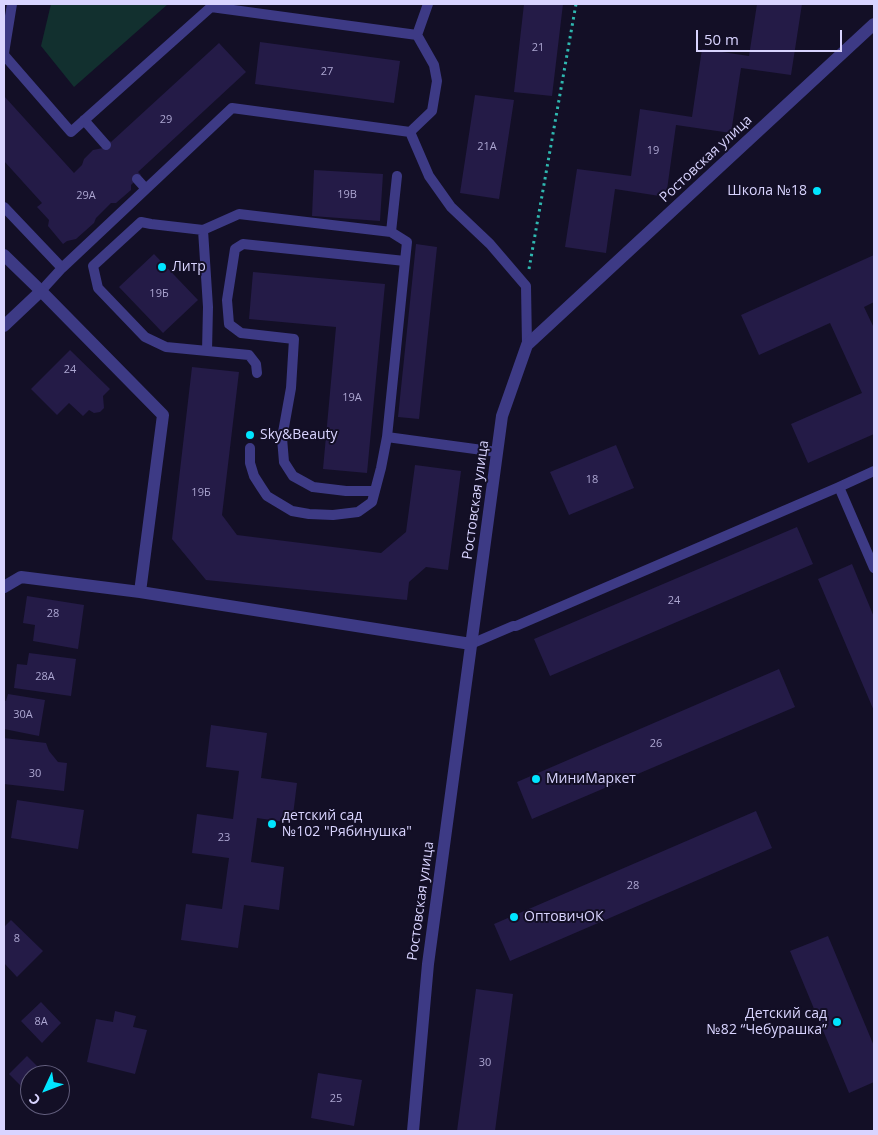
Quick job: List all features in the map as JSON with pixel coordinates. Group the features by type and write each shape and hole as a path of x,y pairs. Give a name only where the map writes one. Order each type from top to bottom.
{"street":[{"name":"Ростовская улица","path":"413,1131 428,964 502,416 527,345 874,24"},
{"path":"4,255 163,415 140,592"},
{"path":"4,326 41,291"},
{"path":"4,587 21,577 140,592 471,644"}],"lane":[{"path":"12,4 4,54 71,132 211,6 417,35"},
{"path":"410,132 432,111 437,81 434,65 417,35 428,4"},
{"path":"41,291 62,268 232,108 410,132"},
{"path":"84,120 106,145"},
{"path":"410,132 429,176 451,207 490,244 526,286 527,345"},
{"path":"392,232 397,176"},
{"path":"137,179 146,189"},
{"path":"4,207 62,268"},
{"path":"250,448 250,462 254,476 267,496 292,511 333,515 358,512 372,502 381,468 386,437 407,242 392,232 239,214 204,230 141,222 93,266 98,288 145,337 166,348 249,355 256,364 256,373"},
{"path":"204,230 208,307 207,351"},
{"path":"375,491 346,491 314,487 293,476 284,462 282,438 291,388 294,340 241,333 229,324 227,300 234,249 243,244 405,261"},
{"path":"386,437 498,452"},
{"path":"471,644 874,471"},
{"path":"839,487 874,568"}],"path":[{"path":"526,286 576,4"}],"green space":[{"path":"51,4 168,4 74,87 41,46"}],"building":[{"path":"524,4 563,4 552,96 514,92"},
{"path":"757,4 802,4 791,75 741,68 731,133 676,125 666,197 615,189 606,253 565,247 577,169 631,176 640,109 692,117 702,49 749,56"},
{"path":"260,42 400,61 394,103 255,84"},
{"path":"219,43 246,72 138,172 141,175 131,185 131,190 116,203 111,203 96,218 94,223 76,239 63,244 48,226 49,220 37,207 42,203 4,161 4,96 74,173 93,150 103,148 111,142"},
{"path":"475,95 514,100 499,199 460,193"},
{"path":"314,170 383,174 380,221 312,216"},
{"path":"416,244 437,247 419,419 398,417"},
{"path":"154,254 198,300 163,333 119,287"},
{"path":"874,255 874,302 864,307 874,328 874,434 808,463 791,424 862,393 830,323 759,355 741,315"},
{"path":"253,272 385,284 367,473 323,469 336,327 249,319"},
{"path":"70,350 110,389 103,396 104,408 100,412 94,413 89,410 83,416 69,403 57,415 31,389"},
{"path":"192,367 239,372 222,515 237,535 381,553 406,532 415,465 461,471 448,570 426,567 409,582 407,600 206,580 172,539"},
{"path":"616,445 634,488 569,515 550,472"},
{"path":"797,527 813,564 550,676 534,639"},
{"path":"852,564 874,617 874,711 818,579"},
{"path":"27,596 84,605 78,649 33,641 35,625 23,623"},
{"path":"29,653 76,659 71,696 14,688 17,664 27,665"},
{"path":"779,669 795,707 532,819 517,782"},
{"path":"8,694 45,700 39,736 4,729 4,700 6,701"},
{"path":"211,725 267,733 261,778 297,783 292,823 257,818 251,862 284,867 279,910 244,905 238,948 181,940 186,904 222,909 229,858 192,853 197,814 233,819 239,771 206,767"},
{"path":"4,738 46,743 49,751 58,762 67,763 64,791 4,784"},
{"path":"17,800 84,810 78,849 11,838"},
{"path":"756,811 772,848 510,961 494,924"},
{"path":"11,920 43,951 17,977 4,963 4,927"},
{"path":"828,936 874,1046 874,1082 849,1093 790,951"},
{"path":"476,989 513,994 495,1131 457,1131"},
{"path":"41,1002 61,1023 42,1043 21,1021"},
{"path":"115,1011 136,1016 133,1027 147,1030 135,1074 87,1062 96,1019 113,1022"},
{"path":"27,1056 36,1065 20,1065 20,1085 9,1074"},
{"path":"318,1073 362,1080 354,1126 311,1118"}],"place":[{"name":"Школа №18","path":"817,191"},
{"name":"Литр","path":"162,267"},
{"name":"Sky&Beauty","path":"250,435"},
{"name":"МиниМаркет","path":"536,779"},
{"name":"детский сад №102 \"Рябинушка\"","path":"272,824"},
{"name":"ОптовичОК","path":"514,917"},
{"name":"Детский сад №82 “Чебурашка”","path":"837,1022"}]}
